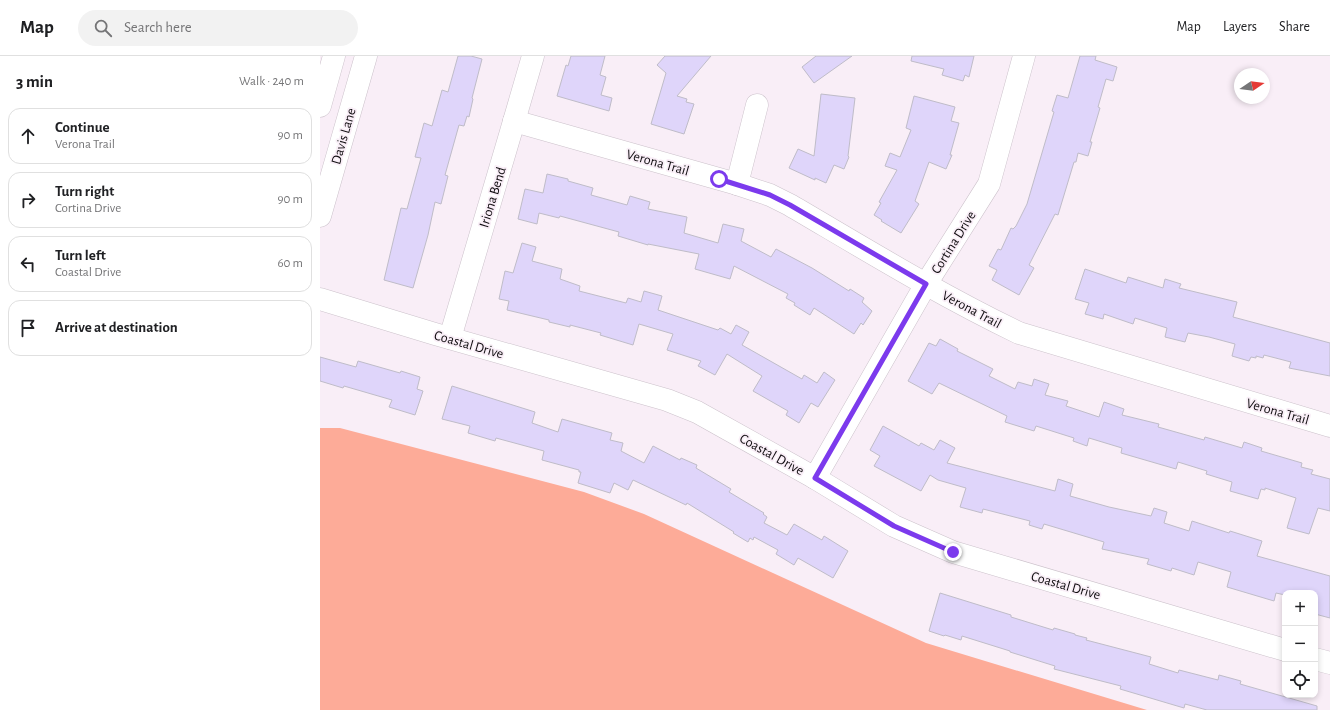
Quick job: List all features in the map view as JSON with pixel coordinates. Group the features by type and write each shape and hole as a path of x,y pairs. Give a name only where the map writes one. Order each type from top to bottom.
{"street":[{"path":"320,106 334,56"},
{"name":"Davis Lane","path":"320,216 366,56"},
{"name":"Iriona Bend","path":"450,338 532,56"},
{"name":"Cortina Drive","path":"815,478 926,284 989,184 1024,56"},
{"path":"737,184 757,105"},
{"name":"Verona Trail","path":"514,121 737,184 770,195 981,315 1019,333 1330,426"},
{"name":"Coastal Drive","path":"320,299 667,400 697,412 815,478 894,526 953,552 1282,649"},
{"path":"1318,660 1330,663"}],"shaded area":[{"path":"320,428 340,428 584,492 644,514 926,643 1147,710 320,710"}],"building":[{"path":"458,56 471,56 482,59 472,98 469,117 467,116 464,126 459,125 445,175 448,176 441,204 435,202 428,235 413,288 384,280 401,208 407,209 421,158 415,157 424,123 432,126 442,90 448,92"},
{"path":"571,56 605,56 600,75 606,77 601,95 612,98 609,111 557,96 566,65 568,66"},
{"path":"665,56 711,56 677,96 687,99 686,102 694,104 684,134 651,124 666,73 657,65"},
{"path":"816,56 852,56 814,83 802,67"},
{"path":"912,56 974,56 969,77 965,75 963,81 942,75 944,69 911,61"},
{"path":"1080,56 1096,56 1095,60 1117,67 1113,81 1106,79 1098,107 1100,108 1090,142 1092,142 1088,156 1078,153 1058,215 1055,214 1029,265 1034,268 1019,295 992,280 997,270 989,266 998,249 1001,250 1011,228 1013,229 1016,226 1027,204 1054,112 1052,111 1057,95 1068,98"},
{"path":"821,94 855,98 849,157 844,169 834,165 826,183 815,178 815,180 789,168 798,149 814,156"},
{"path":"914,96 955,107 951,121 959,123 950,155 952,155 946,169 929,162 915,201 919,204 901,233 874,215 881,203 879,202 897,170 885,166 890,153 900,157 911,130 906,128"},
{"path":"547,174 568,179 568,181 593,188 591,195 627,205 630,196 650,202 648,209 687,217 684,233 718,243 723,224 744,229 741,241 771,257 776,249 812,268 849,291 850,289 864,298 862,302 872,311 863,325 861,323 854,334 814,308 810,315 786,298 788,294 734,266 730,279 695,269 699,254 648,245 618,236 619,232 560,216 559,218 539,213 537,224 518,219 525,189 543,193"},
{"path":"522,243 536,247 532,261 562,269 560,279 580,286 579,291 626,303 628,298 641,302 644,291 662,296 658,310 718,330 720,328 731,334 736,325 749,332 742,345 802,379 804,375 817,383 824,372 835,380 818,407 811,403 799,423 786,415 788,411 753,391 762,376 727,354 715,375 698,366 701,361 667,350 673,334 639,324 633,345 600,335 601,333 570,325 570,327 549,322 549,320 507,310 509,301 499,299 505,271 513,273"},
{"path":"1085,269 1126,283 1128,277 1163,288 1165,279 1181,284 1179,288 1237,302 1233,317 1330,343 1330,376 1289,368 1291,362 1264,355 1263,358 1256,356 1256,358 1251,357 1249,361 1232,356 1235,344 1209,337 1188,333 1185,342 1165,337 1167,328 1135,318 1133,324 1104,314 1103,319 1085,314 1089,303 1075,299"},
{"path":"940,339 958,349 957,351 993,369 989,376 1015,389 1018,382 1032,386 1034,379 1049,384 1045,395 1068,401 1066,406 1099,417 1104,402 1124,409 1122,415 1159,424 1158,427 1204,440 1205,437 1242,448 1244,442 1262,448 1261,451 1302,463 1301,467 1313,470 1311,474 1330,479 1330,511 1318,508 1309,534 1287,528 1296,498 1265,488 1265,490 1261,489 1258,499 1230,491 1232,482 1206,474 1207,471 1178,462 1176,469 1121,453 1122,448 1089,438 1087,446 1073,441 1074,438 1036,426 1034,431 1005,422 1007,416 939,383 932,394 908,381 929,343 936,346"},
{"path":"320,357 356,367 358,361 420,377 417,389 423,391 415,415 389,407 392,400 344,386 343,388 320,381"},
{"path":"452,386 535,412 532,423 558,432 562,419 612,433 610,440 623,443 621,451 644,463 653,446 680,460 681,458 697,465 696,468 731,489 729,492 764,513 763,514 767,517 764,523 787,535 794,524 822,540 824,536 848,551 833,578 798,558 794,565 776,554 778,550 754,537 753,540 750,538 748,542 687,503 686,505 633,480 628,490 614,483 610,493 578,483 581,472 579,472 579,470 542,460 544,451 496,438 495,441 468,433 470,426 442,419"},
{"path":"883,426 919,446 921,443 934,450 940,440 955,448 947,463 1055,491 1058,479 1073,484 1070,496 1109,507 1151,516 1154,508 1167,512 1164,523 1189,531 1192,521 1229,533 1230,531 1262,541 1257,556 1330,576 1330,618 1318,615 1318,590 1282,590 1282,594 1276,593 1274,601 1227,587 1231,572 1198,562 1194,575 1172,568 1171,571 1147,564 1149,559 1102,549 1104,542 1044,524 1042,529 1029,525 1030,521 983,509 982,513 960,507 966,488 938,480 930,475 921,491 874,466 880,456 870,450"},
{"path":"940,593 1053,630 1054,628 1087,638 1086,640 1151,657 1149,664 1178,673 1179,670 1218,680 1219,675 1241,681 1240,684 1282,696 1282,698 1289,698 1317,706 1317,710 1207,710 1185,704 1184,708 1120,689 1121,686 1054,669 1055,666 962,636 961,640 929,631"}],"route":[{"path":"719,179 770,195 790,205 915,279 926,284 815,478 894,526 953,552"}]}
